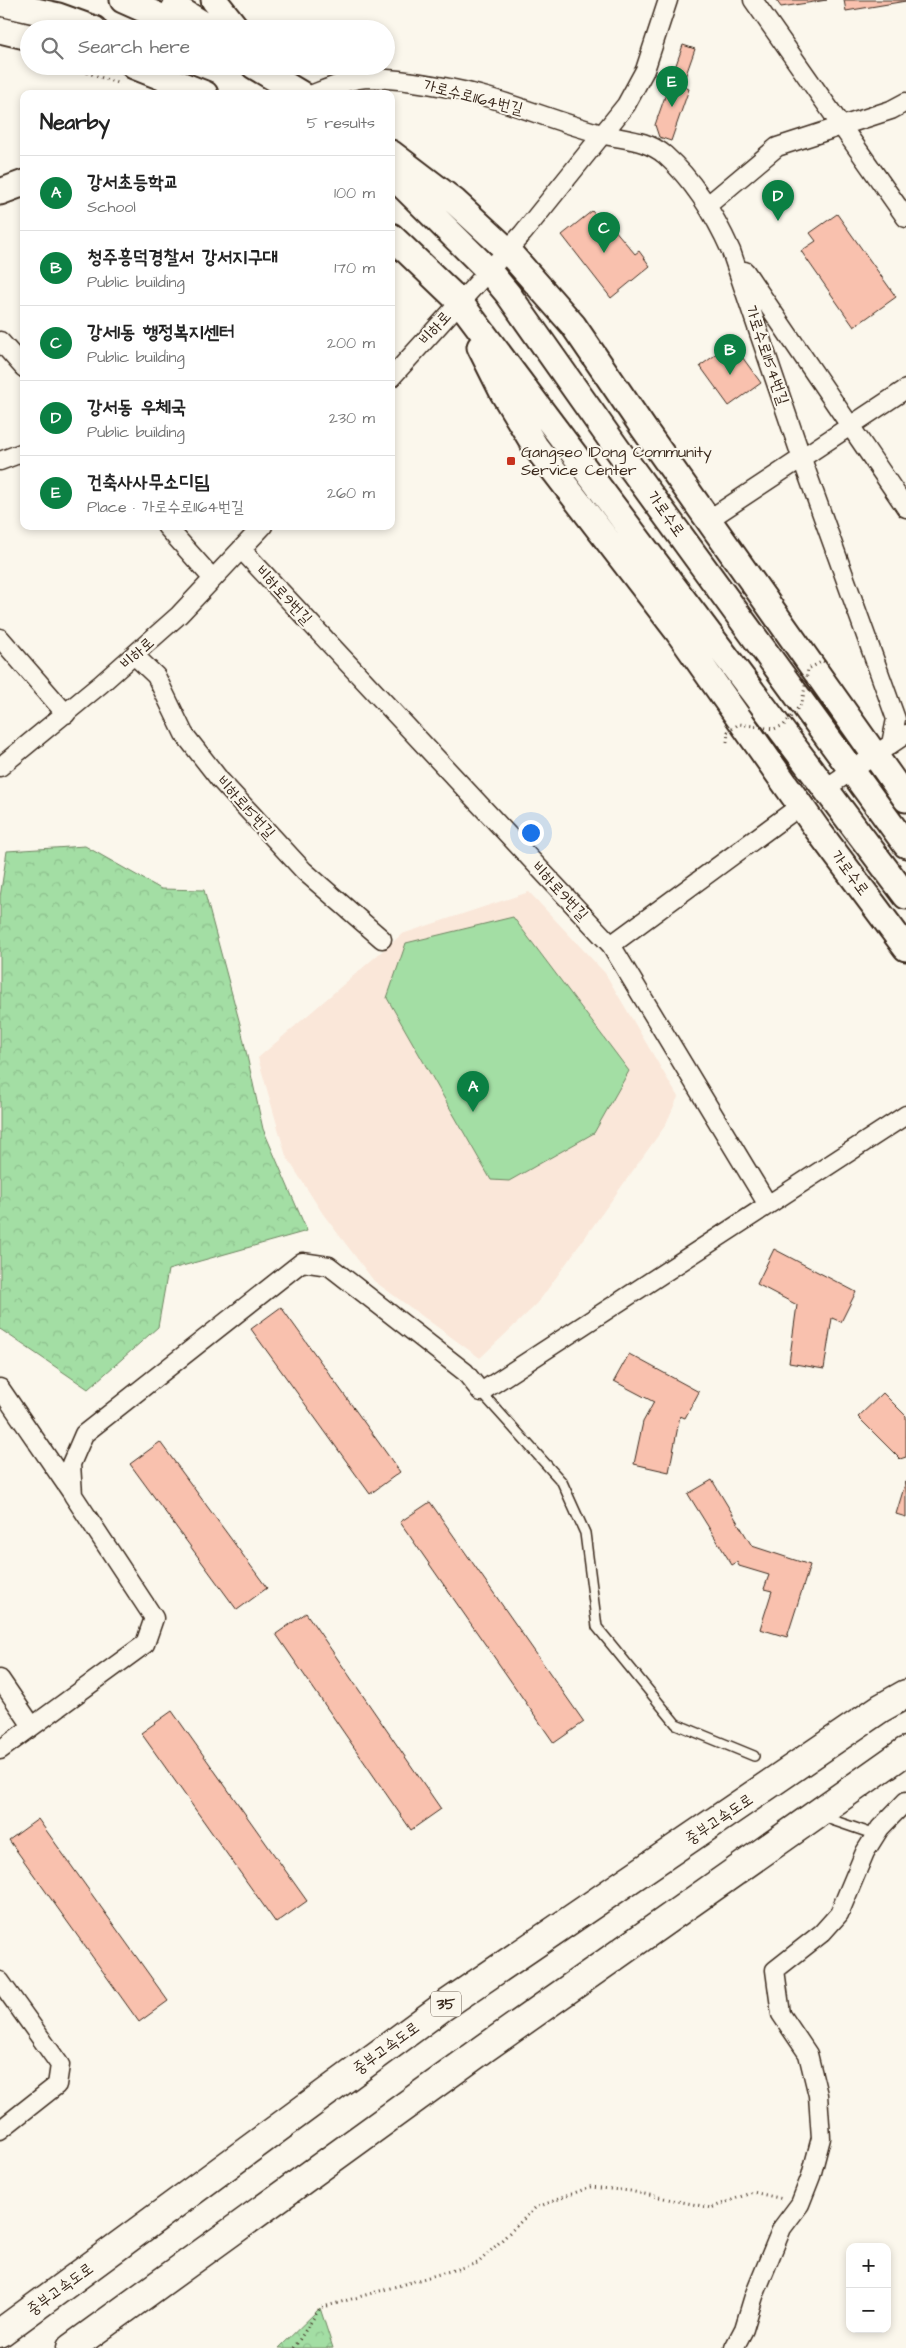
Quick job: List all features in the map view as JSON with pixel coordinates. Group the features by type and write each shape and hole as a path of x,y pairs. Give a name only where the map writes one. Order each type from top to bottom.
{"highway":[{"name":"중부고속도로","path":"0,2333 440,2008 873,1714 906,1694"},
{"path":"71,2348 485,2048 906,1751"}],"main road":[{"path":"123,0 168,20"},
{"path":"160,0 182,10 197,20"},
{"path":"214,0 230,20"},
{"path":"0,3 69,20"},
{"path":"0,30 20,35"},
{"path":"128,75 190,90"},
{"path":"178,75 201,90"},
{"path":"269,75 294,90"},
{"path":"276,75 296,90"},
{"path":"283,75 297,90"},
{"path":"395,156 454,200 507,250 573,325 708,520 883,749 906,799"},
{"name":"가로수로","path":"395,178 488,270 508,294 618,450 906,844"},
{"path":"0,192 20,184"},
{"name":"가로수로","path":"395,240 459,301 906,896"},
{"name":"가로수로","path":"459,301 503,393 535,446 678,632 800,806 906,948"}],"street":[{"path":"459,301 523,233 626,105 645,70 668,0"},
{"path":"753,0 906,218"},
{"name":"가로수로1164번길","path":"324,90 344,83 369,78 418,83 488,97 603,135 640,141 664,155 708,205 731,251"},
{"path":"708,205 777,147 891,110 906,102"},
{"path":"731,251 906,508"},
{"name":"가로수로1154번길","path":"731,251 802,458 896,719 883,749"},
{"name":"비하로","path":"395,373 459,301"},
{"path":"0,341 20,364"},
{"path":"708,520 906,389"},
{"path":"0,461 20,454"},
{"path":"170,530 213,579"},
{"name":"비하로","path":"0,768 66,714 179,615 258,530"},
{"name":"비하로9번길","path":"241,549 611,945 768,1205"},
{"path":"0,638 66,714"},
{"name":"비하로15번길","path":"134,655 156,676 184,734 220,780 304,871 382,939"},
{"path":"826,788 906,734"},
{"path":"611,945 800,806"},
{"path":"74,1496 71,1464 84,1434 302,1262 328,1266 465,1372 481,1392 906,1115"},
{"path":"0,1388 154,1618 145,1644 0,1750"},
{"path":"0,1679 32,1726"},
{"path":"734,2348 744,2329 754,2296 782,2228 800,2204 811,2176 821,2138 818,2095 808,2054 781,2014 774,1970 822,1933 839,1914 865,1852 896,1810 906,1801"},
{"path":"0,1981 60,2066 57,2085 0,2130"}],"lane":[{"path":"481,1392 562,1482 585,1533 597,1628 676,1724 754,1756"},
{"path":"832,1820 876,1835"}],"path":[{"path":"727,742 728,732 739,724 774,729 784,725 802,703 808,669 823,661 831,666"},
{"path":"294,2348 320,2308 478,2263 535,2208 590,2188 630,2191 711,2208 753,2192 800,2204"}],"shaded area":[{"path":"529,892 605,973 678,1097 665,1126 537,1304 480,1358 374,1281 323,1214 286,1156 258,1058 402,934"}],"green space":[{"path":"85,846 161,889 204,890 240,1024 263,1129 307,1231 168,1270 158,1327 88,1389 0,1329 0,897 7,851"},
{"path":"513,917 629,1071 594,1133 509,1181 491,1180 387,998 406,943"},
{"path":"320,2308 333,2348 279,2348"}],"building":[{"path":"776,0 827,0 781,7"},
{"path":"844,0 906,0 906,1 846,11"},
{"path":"683,45 695,49 682,86 689,89 671,141 659,137 655,125"},
{"path":"592,211 604,225 608,222 635,254 639,251 650,266 611,298 562,235"},
{"path":"837,214 896,297 854,327 801,251 816,241 810,233"},
{"path":"732,343 761,383 729,406 700,366"},
{"path":"774,1249 856,1292 841,1322 832,1318 824,1369 789,1363 797,1305 757,1284"},
{"path":"281,1307 400,1472 370,1494 251,1329"},
{"path":"629,1354 699,1392 685,1418 680,1416 669,1472 634,1464 643,1422 654,1402 614,1381"},
{"path":"883,1393 906,1416 906,1457 900,1459 858,1417"},
{"path":"160,1442 267,1588 237,1610 130,1464"},
{"path":"712,1480 752,1546 810,1565 787,1637 760,1629 772,1591 764,1589 769,1575 739,1566 737,1562 732,1565 688,1494"},
{"path":"906,1481 906,1517 896,1514"},
{"path":"430,1502 584,1722 554,1743 400,1522"},
{"path":"306,1613 441,1809 411,1830 276,1634"},
{"path":"172,1711 307,1901 276,1923 141,1733"},
{"path":"38,1819 168,2001 139,2022 9,1840"}],"place":[{"name":"건축사사무소디딤","path":"672,107"},
{"name":"강서동 우체국","path":"778,221"},
{"name":"강서1동 행정복지센터","path":"604,253"},
{"name":"청주흥덕경찰서 강서지구대","path":"730,375"},
{"name":"Gangseo 1Dong Community Service Center","path":"511,461"},
{"name":"강서초등학교","path":"473,1112"}]}
